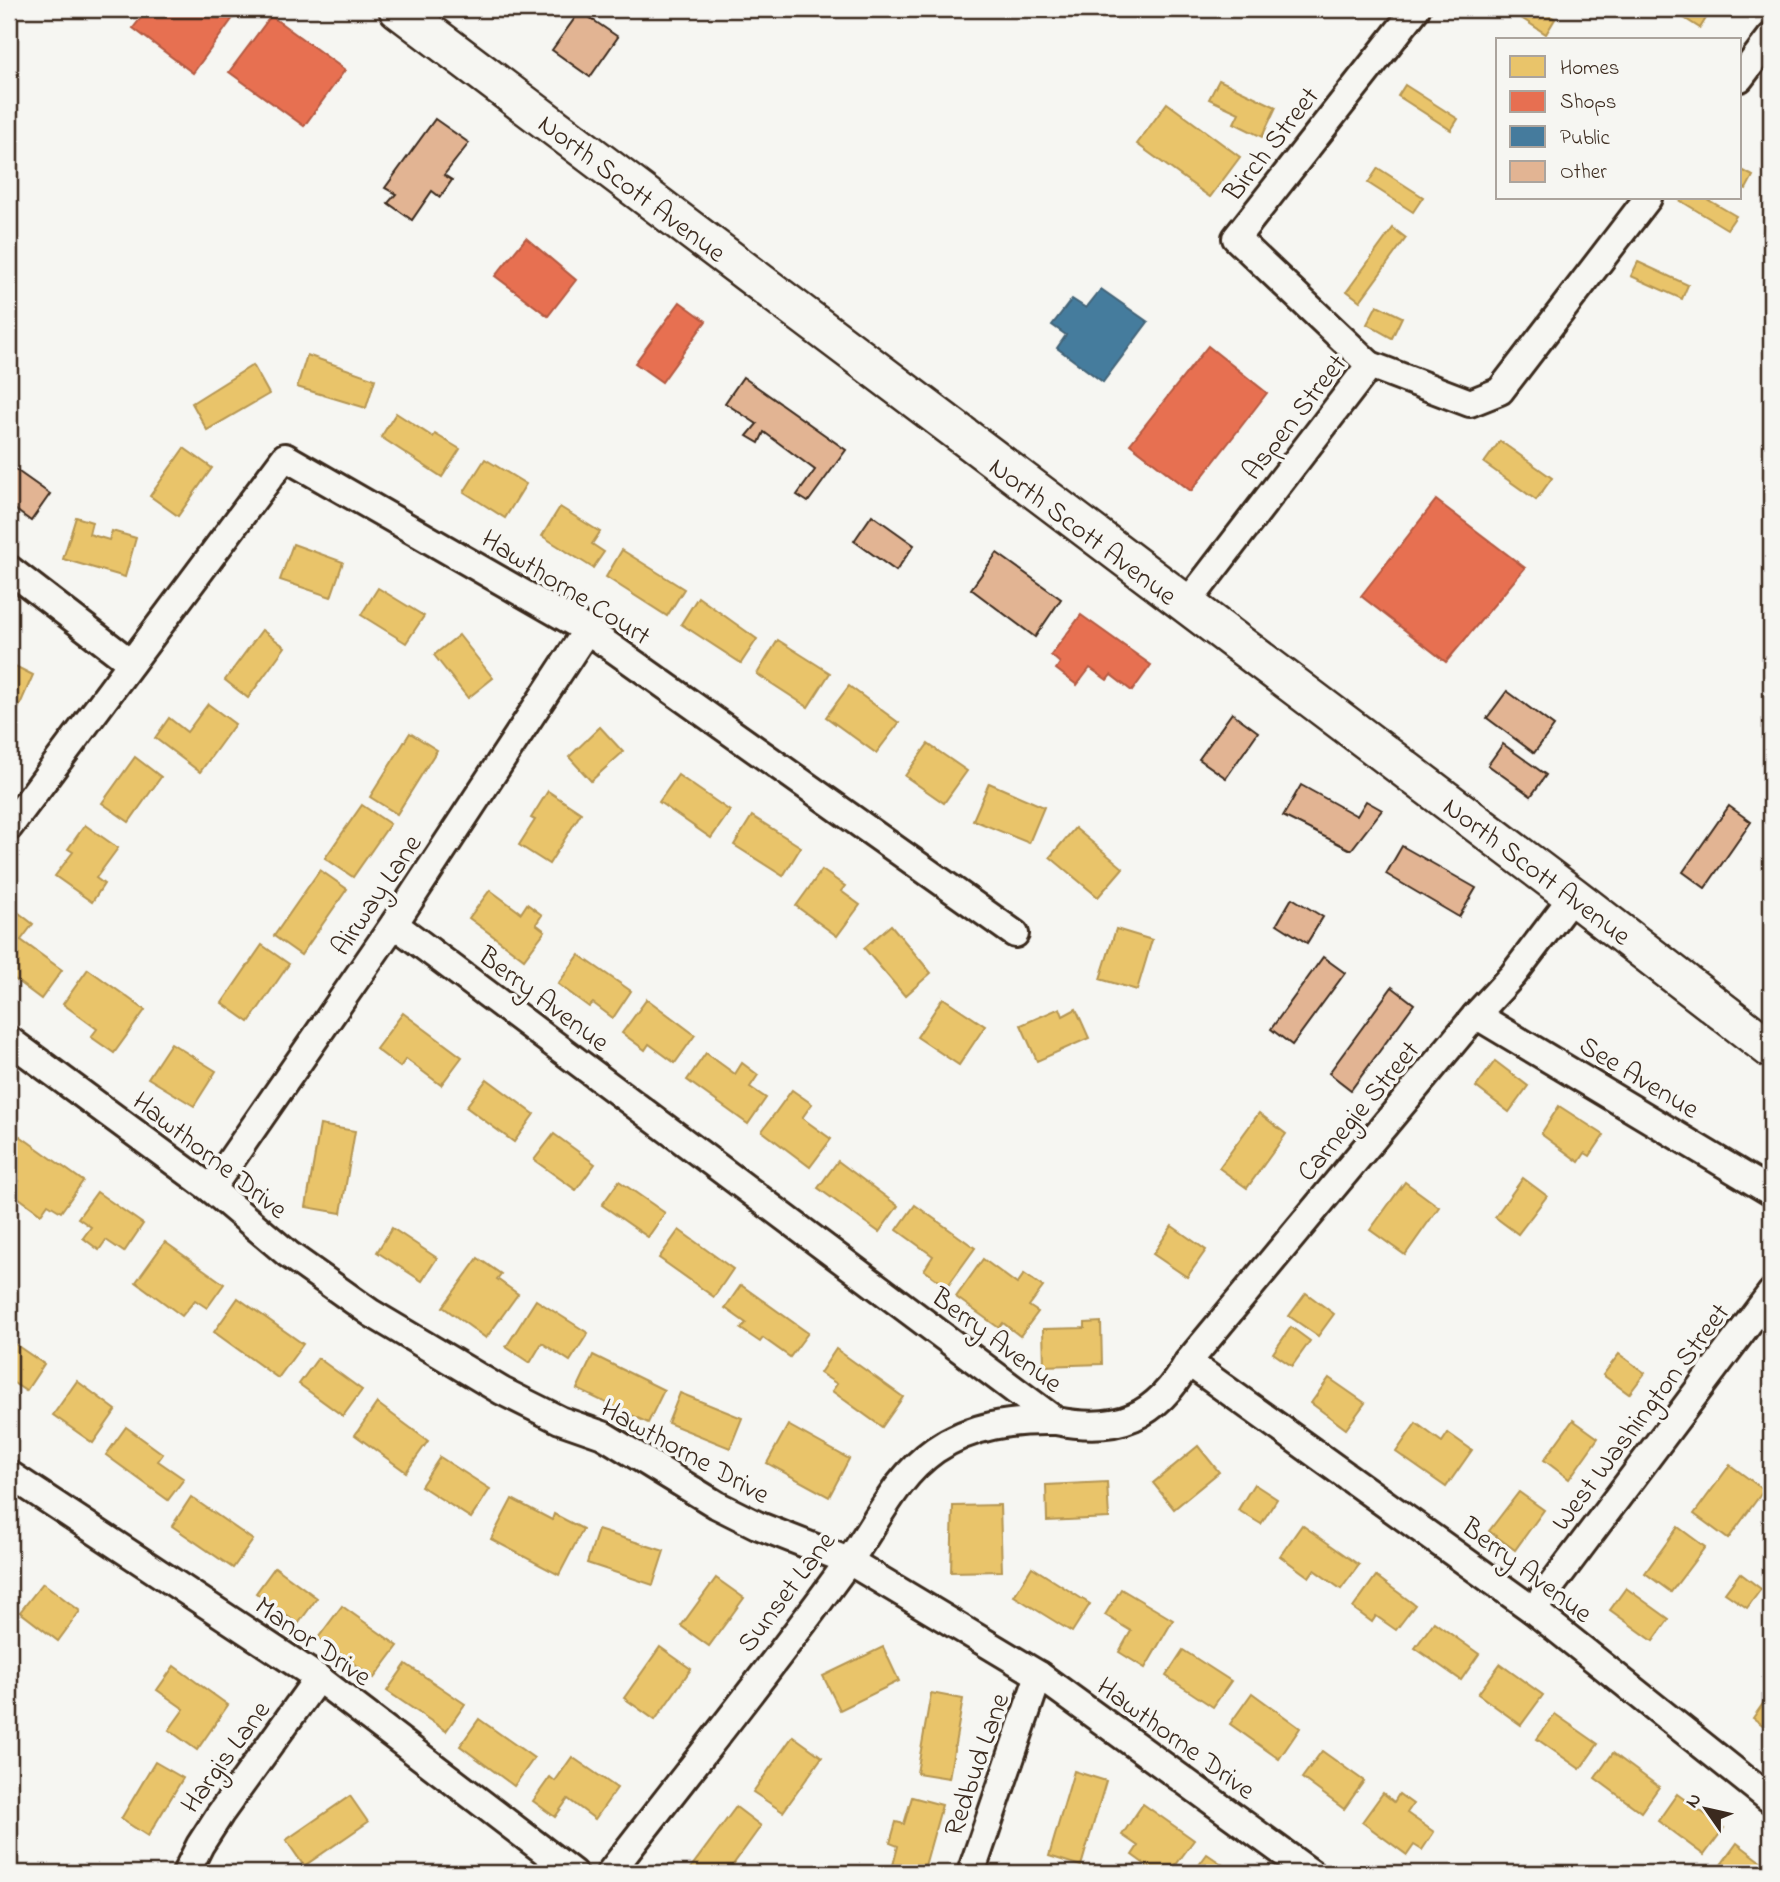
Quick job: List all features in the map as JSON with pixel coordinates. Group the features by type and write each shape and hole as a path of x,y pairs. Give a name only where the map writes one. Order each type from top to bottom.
{"main road":[{"name":"North Scott Avenue","path":"413,13 1185,606 1573,896 1771,1049"}],"street":[{"name":"Birch Street","path":"1370,365 1237,238 1416,9"},
{"path":"1742,75 1771,37"},
{"name":"Aspen Street","path":"1185,606 1370,365 1470,402 1500,391 1646,200"},
{"name":"Hawthorne Court","path":"131,663 285,457 587,630 1015,933"},
{"path":"9,569 131,663 9,827"},
{"name":"Airway Lane","path":"211,1189 394,924 587,630"},
{"name":"Carnegie Street","path":"1188,1362 1476,1015 1513,975 1573,896"},
{"name":"Berry Avenue","path":"394,924 1056,1422 1088,1427 1113,1425 1136,1417 1158,1404 1175,1385 1188,1362 1532,1610 1771,1800"},
{"name":"See Avenue","path":"1476,1015 1771,1192"},
{"name":"Hawthorne Drive","path":"9,1040 211,1189 288,1254 435,1354 560,1420 603,1435 717,1505 757,1525 849,1561 1039,1675 1311,1873"},
{"name":"West Washington Street","path":"1532,1610 1771,1293"},
{"name":"Sunset Lane","path":"610,1873 849,1561 892,1492 912,1469 936,1450 963,1435 995,1424 1056,1422"},
{"name":"Manor Drive","path":"11,1483 318,1678 573,1873"},
{"name":"Redbud Lane","path":"971,1873 1039,1675"},
{"name":"Hargis Lane","path":"186,1873 206,1835 318,1678"}],"building: Homes":[{"path":"1518,9 1540,9 1555,19 1546,34 1515,14"},
{"path":"1670,9 1704,9 1710,12 1700,28"},
{"path":"1219,80 1276,107 1262,137 1234,123 1239,113 1209,99"},
{"path":"1405,85 1458,119 1451,130 1398,96"},
{"path":"1167,103 1240,157 1210,197 1137,144"},
{"path":"1378,168 1423,197 1413,212 1368,183"},
{"path":"1742,170 1753,176 1746,189 1742,187"},
{"path":"1679,200 1708,200 1736,216 1727,229"},
{"path":"1393,228 1406,238 1360,301 1347,291"},
{"path":"1638,262 1688,285 1682,299 1631,276"},
{"path":"1377,305 1402,317 1392,338 1367,324"},
{"path":"307,355 375,379 366,408 297,387"},
{"path":"253,365 269,394 207,430 192,403"},
{"path":"396,413 433,437 435,434 460,449 442,477 381,437"},
{"path":"1500,441 1552,478 1536,500 1484,463"},
{"path":"184,448 212,468 178,516 150,496"},
{"path":"485,459 526,484 505,518 464,492"},
{"path":"560,507 600,532 592,544 604,552 593,568 542,536"},
{"path":"76,517 92,522 89,534 109,540 112,531 136,538 125,577 63,559"},
{"path":"293,544 343,562 331,597 280,580"},
{"path":"622,550 684,589 667,616 606,577"},
{"path":"378,588 424,616 406,643 361,615"},
{"path":"698,597 757,639 741,663 681,624"},
{"path":"262,630 285,647 248,698 225,680"},
{"path":"459,635 493,678 468,698 434,655"},
{"path":"778,640 830,673 808,707 757,674"},
{"path":"9,663 33,675 11,725 9,725"},
{"path":"849,686 899,723 876,753 826,717"},
{"path":"208,704 235,724 200,772 155,738 169,718 187,732"},
{"path":"600,727 623,752 591,781 569,757"},
{"path":"410,733 437,750 397,814 370,797"},
{"path":"928,744 967,771 944,803 905,776"},
{"path":"135,757 161,777 129,822 102,803"},
{"path":"678,775 730,811 711,838 659,802"},
{"path":"989,783 1044,807 1029,843 973,820"},
{"path":"548,791 581,813 549,864 519,845 535,820 531,818"},
{"path":"362,805 390,824 353,877 325,858"},
{"path":"752,816 801,847 783,876 734,845"},
{"path":"85,825 118,848 96,878 104,884 92,902 55,876 73,852 68,849"},
{"path":"1075,828 1123,868 1098,897 1050,857"},
{"path":"320,870 347,889 301,955 274,936"},
{"path":"822,870 845,886 841,891 860,905 837,936 796,906"},
{"path":"490,890 521,913 527,904 542,915 536,924 545,931 524,959 469,918"},
{"path":"10,906 33,924 21,940 62,970 41,999 9,975"},
{"path":"891,925 931,973 905,996 864,948"},
{"path":"1116,929 1152,940 1137,990 1100,979"},
{"path":"262,945 289,964 249,1022 222,1003"},
{"path":"579,955 631,991 613,1018 593,1003 589,1007 558,984"},
{"path":"88,969 145,1010 114,1053 91,1037 97,1029 63,1004"},
{"path":"943,998 985,1026 959,1065 917,1037"},
{"path":"647,999 695,1035 675,1063 649,1044 645,1050 622,1033"},
{"path":"1060,1008 1063,1016 1076,1009 1089,1038 1037,1061 1021,1025"},
{"path":"403,1013 462,1057 441,1085 406,1059 400,1067 376,1049"},
{"path":"171,1043 216,1071 194,1106 148,1078"},
{"path":"706,1053 735,1074 742,1063 758,1075 750,1087 766,1098 748,1124 687,1080"},
{"path":"1495,1061 1528,1086 1509,1112 1476,1087"},
{"path":"487,1079 534,1114 514,1142 466,1107"},
{"path":"792,1090 812,1104 802,1118 831,1139 810,1167 762,1131"},
{"path":"1559,1106 1604,1135 1590,1156 1585,1153 1579,1162 1541,1134"},
{"path":"1259,1113 1286,1134 1247,1188 1219,1168"},
{"path":"320,1125 355,1131 341,1213 306,1207"},
{"path":"554,1134 595,1164 576,1190 534,1160"},
{"path":"20,1136 83,1181 61,1212 48,1204 41,1214 11,1192 19,1181 9,1174 9,1152"},
{"path":"838,1161 898,1206 879,1232 818,1188"},
{"path":"1523,1178 1547,1196 1518,1234 1495,1217"},
{"path":"619,1181 665,1213 648,1237 602,1205"},
{"path":"1405,1182 1439,1207 1405,1255 1370,1230"},
{"path":"97,1192 143,1224 124,1252 106,1240 99,1250 83,1238 91,1227 78,1218"},
{"path":"915,1205 975,1248 947,1287 924,1270 933,1256 897,1230"},
{"path":"1172,1226 1206,1250 1187,1277 1153,1254"},
{"path":"392,1228 437,1258 422,1281 377,1252"},
{"path":"679,1230 733,1269 714,1297 659,1258"},
{"path":"165,1242 224,1284 207,1308 195,1300 182,1316 136,1282"},
{"path":"478,1258 501,1274 497,1279 518,1294 486,1338 443,1307"},
{"path":"983,1259 1017,1284 1024,1274 1043,1287 1029,1306 1038,1312 1020,1336 1003,1323 999,1328 956,1297"},
{"path":"741,1285 808,1333 790,1357 763,1338 760,1342 741,1329 746,1323 725,1308"},
{"path":"1306,1293 1334,1314 1318,1336 1289,1316"},
{"path":"238,1298 303,1344 278,1378 214,1332"},
{"path":"536,1300 588,1333 570,1361 542,1343 530,1363 506,1347"},
{"path":"1101,1322 1102,1364 1044,1366 1043,1329 1085,1328 1085,1323"},
{"path":"1291,1327 1310,1341 1292,1366 1273,1353"},
{"path":"9,1340 44,1364 26,1391 9,1380"},
{"path":"836,1349 903,1397 882,1427 832,1391 837,1384 820,1373"},
{"path":"1619,1354 1645,1373 1629,1394 1603,1375"},
{"path":"593,1355 664,1390 648,1423 577,1389"},
{"path":"318,1358 362,1390 343,1416 299,1384"},
{"path":"1329,1378 1365,1403 1346,1429 1311,1403"},
{"path":"77,1381 116,1410 93,1443 53,1415"},
{"path":"680,1393 742,1418 730,1448 668,1423"},
{"path":"377,1403 428,1441 406,1472 355,1435"},
{"path":"1573,1420 1598,1438 1569,1479 1544,1460"},
{"path":"1416,1423 1442,1442 1448,1433 1472,1450 1446,1487 1396,1452"},
{"path":"788,1425 849,1459 829,1497 767,1463"},
{"path":"126,1427 163,1454 158,1461 184,1479 168,1500 106,1455"},
{"path":"1198,1446 1219,1472 1174,1509 1153,1483"},
{"path":"440,1457 490,1489 471,1518 421,1486"},
{"path":"1730,1465 1764,1490 1728,1539 1694,1514"},
{"path":"1107,1482 1109,1518 1047,1521 1046,1485"},
{"path":"1254,1484 1277,1499 1261,1524 1238,1510"},
{"path":"1519,1492 1544,1510 1515,1550 1489,1531"},
{"path":"191,1497 253,1540 233,1568 172,1526"},
{"path":"512,1499 552,1520 554,1514 583,1529 559,1575 491,1539"},
{"path":"1000,1505 1002,1571 951,1572 953,1506"},
{"path":"1302,1525 1359,1565 1341,1589 1314,1570 1309,1577 1280,1556"},
{"path":"1678,1527 1705,1547 1671,1592 1645,1573"},
{"path":"598,1530 664,1551 653,1585 587,1563"},
{"path":"275,1567 317,1598 298,1624 256,1593"},
{"path":"1032,1567 1090,1604 1072,1632 1014,1596"},
{"path":"1740,1573 1761,1589 1747,1608 1725,1593"},
{"path":"1376,1576 1415,1605 1396,1630 1376,1616 1372,1622 1353,1608"},
{"path":"716,1578 744,1598 709,1646 681,1626"},
{"path":"43,1583 80,1611 58,1641 20,1612"},
{"path":"1626,1588 1669,1619 1653,1641 1610,1610"},
{"path":"1121,1589 1173,1620 1145,1668 1119,1652 1131,1631 1105,1615"},
{"path":"342,1606 398,1646 374,1678 318,1638"},
{"path":"1434,1622 1479,1654 1461,1680 1415,1648"},
{"path":"660,1647 691,1669 655,1720 624,1698"},
{"path":"883,1647 899,1681 840,1710 823,1676"},
{"path":"1183,1650 1231,1681 1213,1707 1166,1676"},
{"path":"406,1664 465,1704 446,1731 387,1691"},
{"path":"1500,1664 1543,1695 1521,1725 1478,1694"},
{"path":"174,1666 228,1705 197,1750 169,1730 184,1709 157,1690"},
{"path":"1771,1692 1771,1731 1753,1718"},
{"path":"931,1693 963,1699 949,1778 917,1773"},
{"path":"1252,1693 1300,1728 1279,1759 1230,1724"},
{"path":"1555,1714 1598,1744 1580,1769 1537,1739"},
{"path":"479,1719 534,1758 514,1786 460,1746"},
{"path":"793,1736 822,1757 783,1812 753,1792"},
{"path":"1322,1751 1364,1781 1344,1809 1302,1778"},
{"path":"1613,1753 1659,1787 1641,1812 1595,1778"},
{"path":"572,1757 617,1788 595,1819 568,1799 555,1817 533,1801 550,1777 555,1781"},
{"path":"155,1762 183,1778 148,1836 121,1819"},
{"path":"1074,1771 1106,1781 1081,1866 1049,1856"},
{"path":"1383,1793 1394,1802 1399,1794 1413,1804 1407,1813 1434,1832 1422,1850 1414,1845 1407,1855 1362,1822"},
{"path":"1677,1794 1724,1828 1704,1855 1658,1821"},
{"path":"350,1796 368,1822 304,1866 286,1840"},
{"path":"912,1797 942,1805 923,1873 892,1869 898,1846 890,1843 896,1822 904,1824"},
{"path":"1143,1804 1194,1840 1170,1873 1157,1873 1132,1855 1138,1846 1122,1835"},
{"path":"736,1807 761,1826 727,1873 694,1873 689,1870"},
{"path":"1737,1843 1771,1869 1771,1873 1730,1873 1720,1866"},
{"path":"1207,1854 1235,1873 1193,1873"}],"building: Shops":[{"path":"148,9 220,9 233,18 193,73 133,28"},
{"path":"271,16 345,70 304,126 229,72"},
{"path":"526,238 576,280 548,316 495,276"},
{"path":"680,302 706,321 662,382 635,363"},
{"path":"1208,346 1267,393 1191,491 1130,444"},
{"path":"1436,500 1525,568 1446,662 1361,596"},
{"path":"1081,615 1151,665 1132,691 1111,675 1107,680 1090,668 1077,685 1056,669 1060,663 1051,655"}],"building: Public":[{"path":"1101,289 1148,322 1103,382 1057,348 1066,335 1052,325 1072,299 1086,308"}],"building: Other":[{"path":"580,11 618,37 590,77 552,50"},
{"path":"435,119 469,143 444,175 452,180 440,197 432,191 412,220 388,203 396,194 385,188"},
{"path":"743,377 846,450 808,502 797,495 815,470 764,432 759,443 747,436 757,424 725,403"},
{"path":"9,465 50,494 31,521 9,505"},
{"path":"872,515 914,545 896,571 854,541"},
{"path":"997,553 1061,599 1035,637 971,589"},
{"path":"1507,691 1554,726 1534,753 1487,718"},
{"path":"1232,713 1258,732 1226,778 1199,759"},
{"path":"1503,744 1546,775 1531,796 1488,765"},
{"path":"1301,785 1357,816 1366,801 1382,810 1351,850 1283,816"},
{"path":"1729,806 1751,822 1705,888 1683,872"},
{"path":"1402,846 1476,888 1459,917 1386,874"},
{"path":"1292,898 1323,917 1307,943 1277,924"},
{"path":"1323,957 1345,973 1292,1045 1271,1029"},
{"path":"1392,987 1414,1004 1351,1090 1329,1073"}]}
